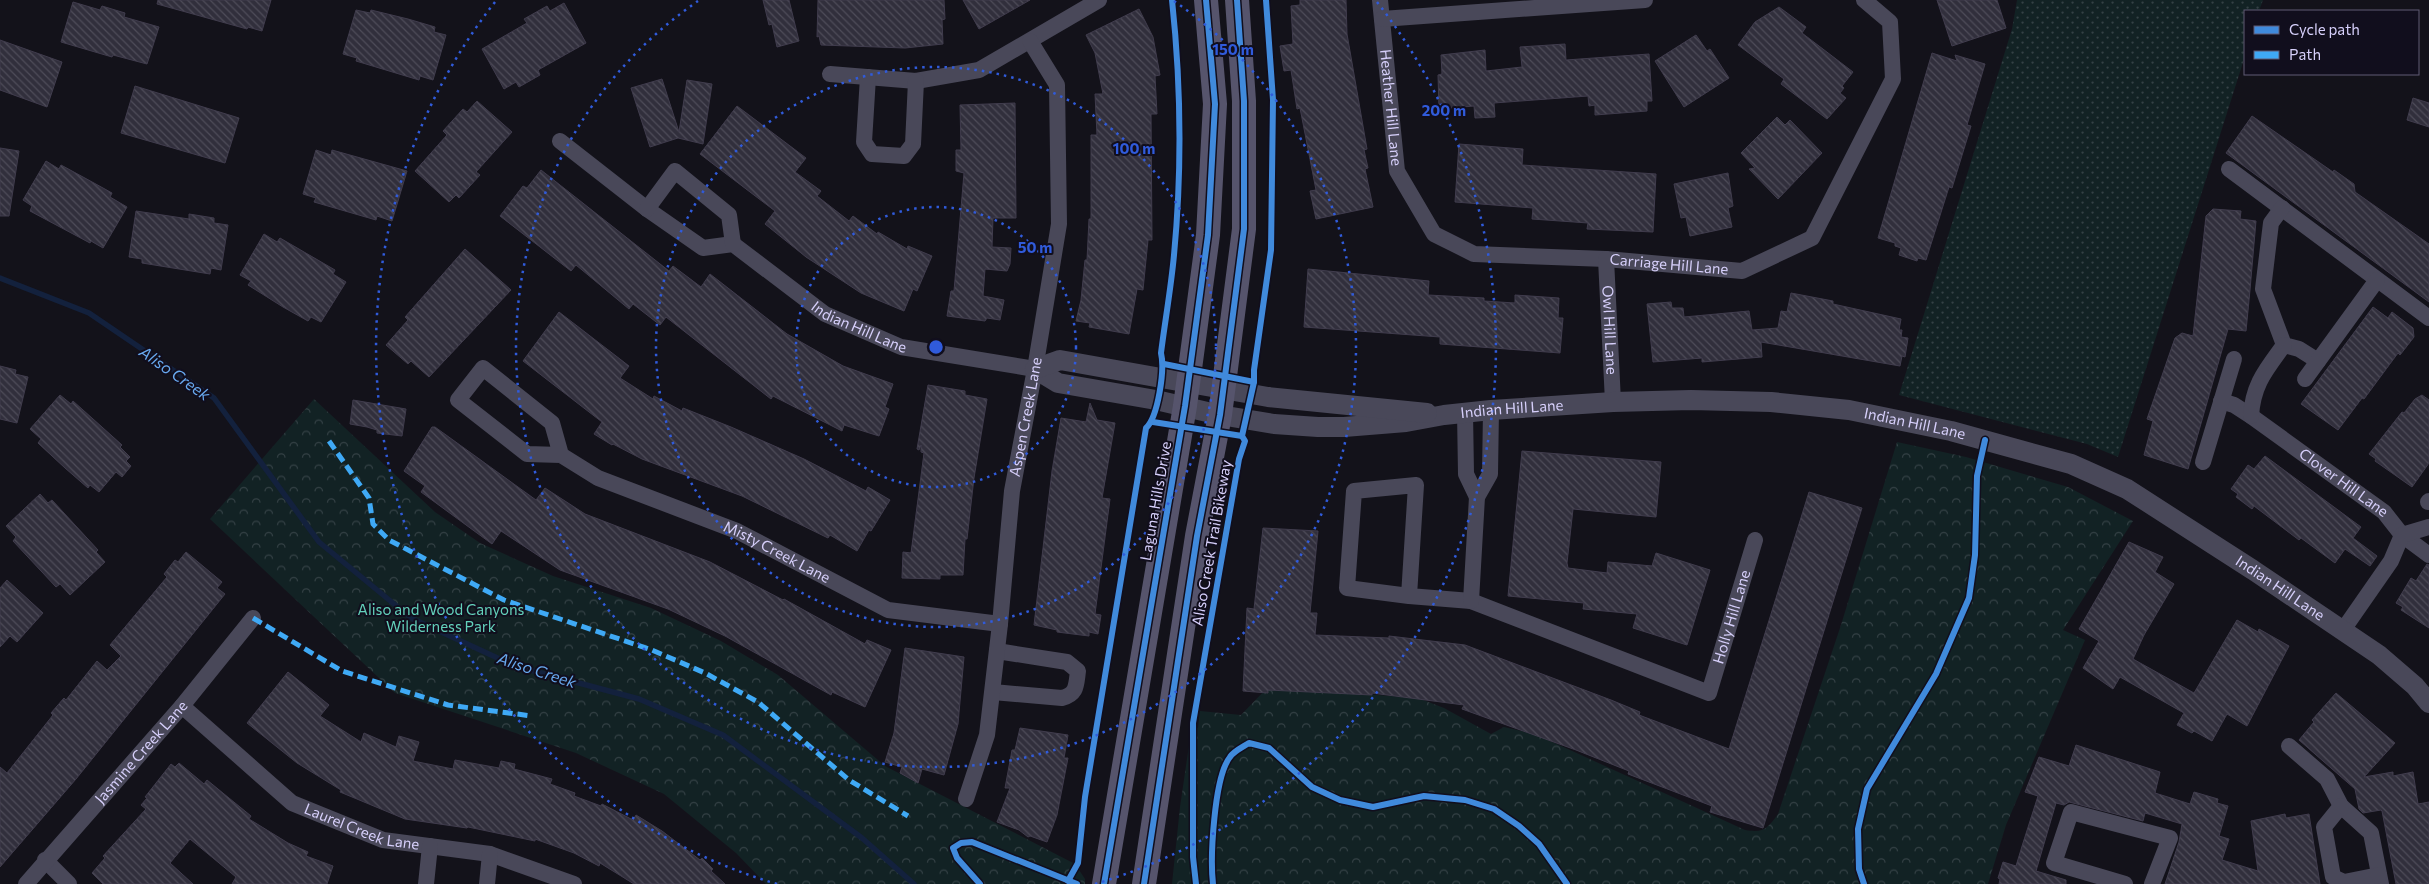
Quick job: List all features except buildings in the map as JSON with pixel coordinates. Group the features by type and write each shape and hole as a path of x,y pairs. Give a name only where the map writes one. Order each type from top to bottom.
{"main road":[{"name":"Laguna Hills Drive","path":"1104,884 1185,406 1208,235 1215,104 1206,0"},
{"path":"1144,884 1197,536 1224,389 1244,230 1244,101 1237,0"}],"street":[{"path":"830,74 916,80 979,70 1100,0"},
{"name":"Heather Hill Lane","path":"1380,0 1397,171 1434,234"},
{"path":"1382,19 1646,0"},
{"name":"Carriage Hill Lane","path":"1434,234 1474,254 1606,259 1742,271 1812,238 1894,79 1890,22 1864,0"},
{"name":"Aspen Creek Lane","path":"966,799 987,736 1000,624 1012,491 1035,369 1058,224 1058,85 1030,40"},
{"path":"868,77 864,142 872,154 904,156 913,144 916,80"},
{"path":"560,141 647,209 703,248 733,244 729,215 675,171 647,209"},
{"path":"2229,169 2429,318"},
{"path":"2282,208 2271,223 2262,290 2284,345"},
{"name":"Indian Hill Lane","path":"733,244 824,314 900,347 1035,369 1058,383 1274,424 1344,427 1406,422 1444,415 1490,410 1613,402 1691,400 1771,402 1849,410 1951,431 2071,464 2126,489 2379,655 2415,686 2429,703"},
{"name":"Owl Hill Lane","path":"1606,259 1613,402"},
{"path":"2305,379 2377,280"},
{"path":"2284,345 2299,349 2318,361"},
{"path":"2251,416 2252,400 2259,380 2284,345"},
{"name":"Indian Hill Lane","path":"1035,369 1060,360 1268,397 1362,407 1403,409 1444,415"},
{"path":"2203,462 2234,360"},
{"path":"483,368 552,423 562,455 527,454 458,400 483,368"},
{"name":"Clover Hill Lane","path":"2221,401 2234,405 2251,416 2384,512 2402,535 2429,555"},
{"path":"1409,596 1416,485 1354,490 1347,588 1409,596 1471,601 1477,498 1490,474 1490,410"},
{"path":"1465,412 1466,474 1477,498"},
{"name":"Misty Creek Lane","path":"562,455 598,478 737,531 888,610 1000,624"},
{"path":"2343,630 2391,561 2402,535 2429,527"},
{"name":"Holly Hill Lane","path":"1471,601 1709,693 1755,540"},
{"name":"Jasmine Creek Lane","path":"26,884 45,860 182,706 254,618"},
{"path":"992,692 1062,698 1076,691 1078,671 1067,662 997,651"},
{"name":"Laurel Creek Lane","path":"182,706 292,803 383,840 490,854 574,884"},
{"path":"2289,746 2327,779 2341,806 2371,834 2380,880 2344,882 2333,877 2324,827 2341,806"},
{"path":"2125,884 2054,863 2071,812 2170,838 2152,884"},
{"path":"426,884 430,846"},
{"path":"487,884 490,854"},
{"path":"45,860 69,884"}],"green space":[{"path":"2017,0 2263,0 2259,10 2244,10 2244,59 2118,457 2087,444 1899,395 2012,29"},
{"name":"Aliso and Wood Canyons Wilderness Park","path":"314,399 435,512 480,543 553,576 651,608 721,641 778,675 885,766 1075,864 1085,879 1085,884 766,884 736,853 664,794 576,753 395,693 210,519"},
{"path":"1897,442 1966,457 2068,487 2133,521 2063,630 2085,640 2006,825 1988,884 1172,884 1180,807 1192,725 1198,728 1200,711 1241,715 1268,687 1418,698 1444,708 1491,734 1504,727 1535,734 1745,830 1757,831 1764,829 1778,814 1841,625"}],"waterway":[{"name":"Aliso Creek","path":"0,278 89,313 214,398 319,542 411,618 515,666 639,699 723,735 862,838 914,884"}],"marked path":[{"path":"329,441 369,498 373,524 389,540 504,600 652,650 705,673 758,702 849,780 908,816"},
{"path":"253,618 342,671 448,705 532,716"}],"cycle path":[{"path":"1068,881 1078,863 1085,797 1146,428 1154,414 1160,393 1161,353 1177,223 1179,160 1179,95 1172,0"},
{"path":"1104,884 1185,406 1208,235 1215,104 1206,0"},
{"name":"Aliso Creek Trail Bikeway","path":"1144,884 1197,536 1220,415 1244,229 1244,101 1237,0"},
{"name":"Aliso Creek Trail Bikeway","path":"1196,884 1193,857 1193,723 1239,459 1245,441 1242,436 1254,382 1254,370 1271,250 1273,100 1266,0"},
{"path":"1164,364 1254,382"},
{"path":"1153,422 1242,436"},
{"path":"1864,884 1859,869 1858,829 1867,789 1936,674 1969,598 1975,555 1977,476 1985,440"},
{"path":"1213,884 1214,818 1220,782 1230,757 1249,743 1269,748 1312,787 1340,800 1373,807 1424,796 1465,800 1494,809 1519,826 1539,844 1567,884"},
{"path":"980,884 957,858 953,848 961,843 972,842 1077,884"}]}
